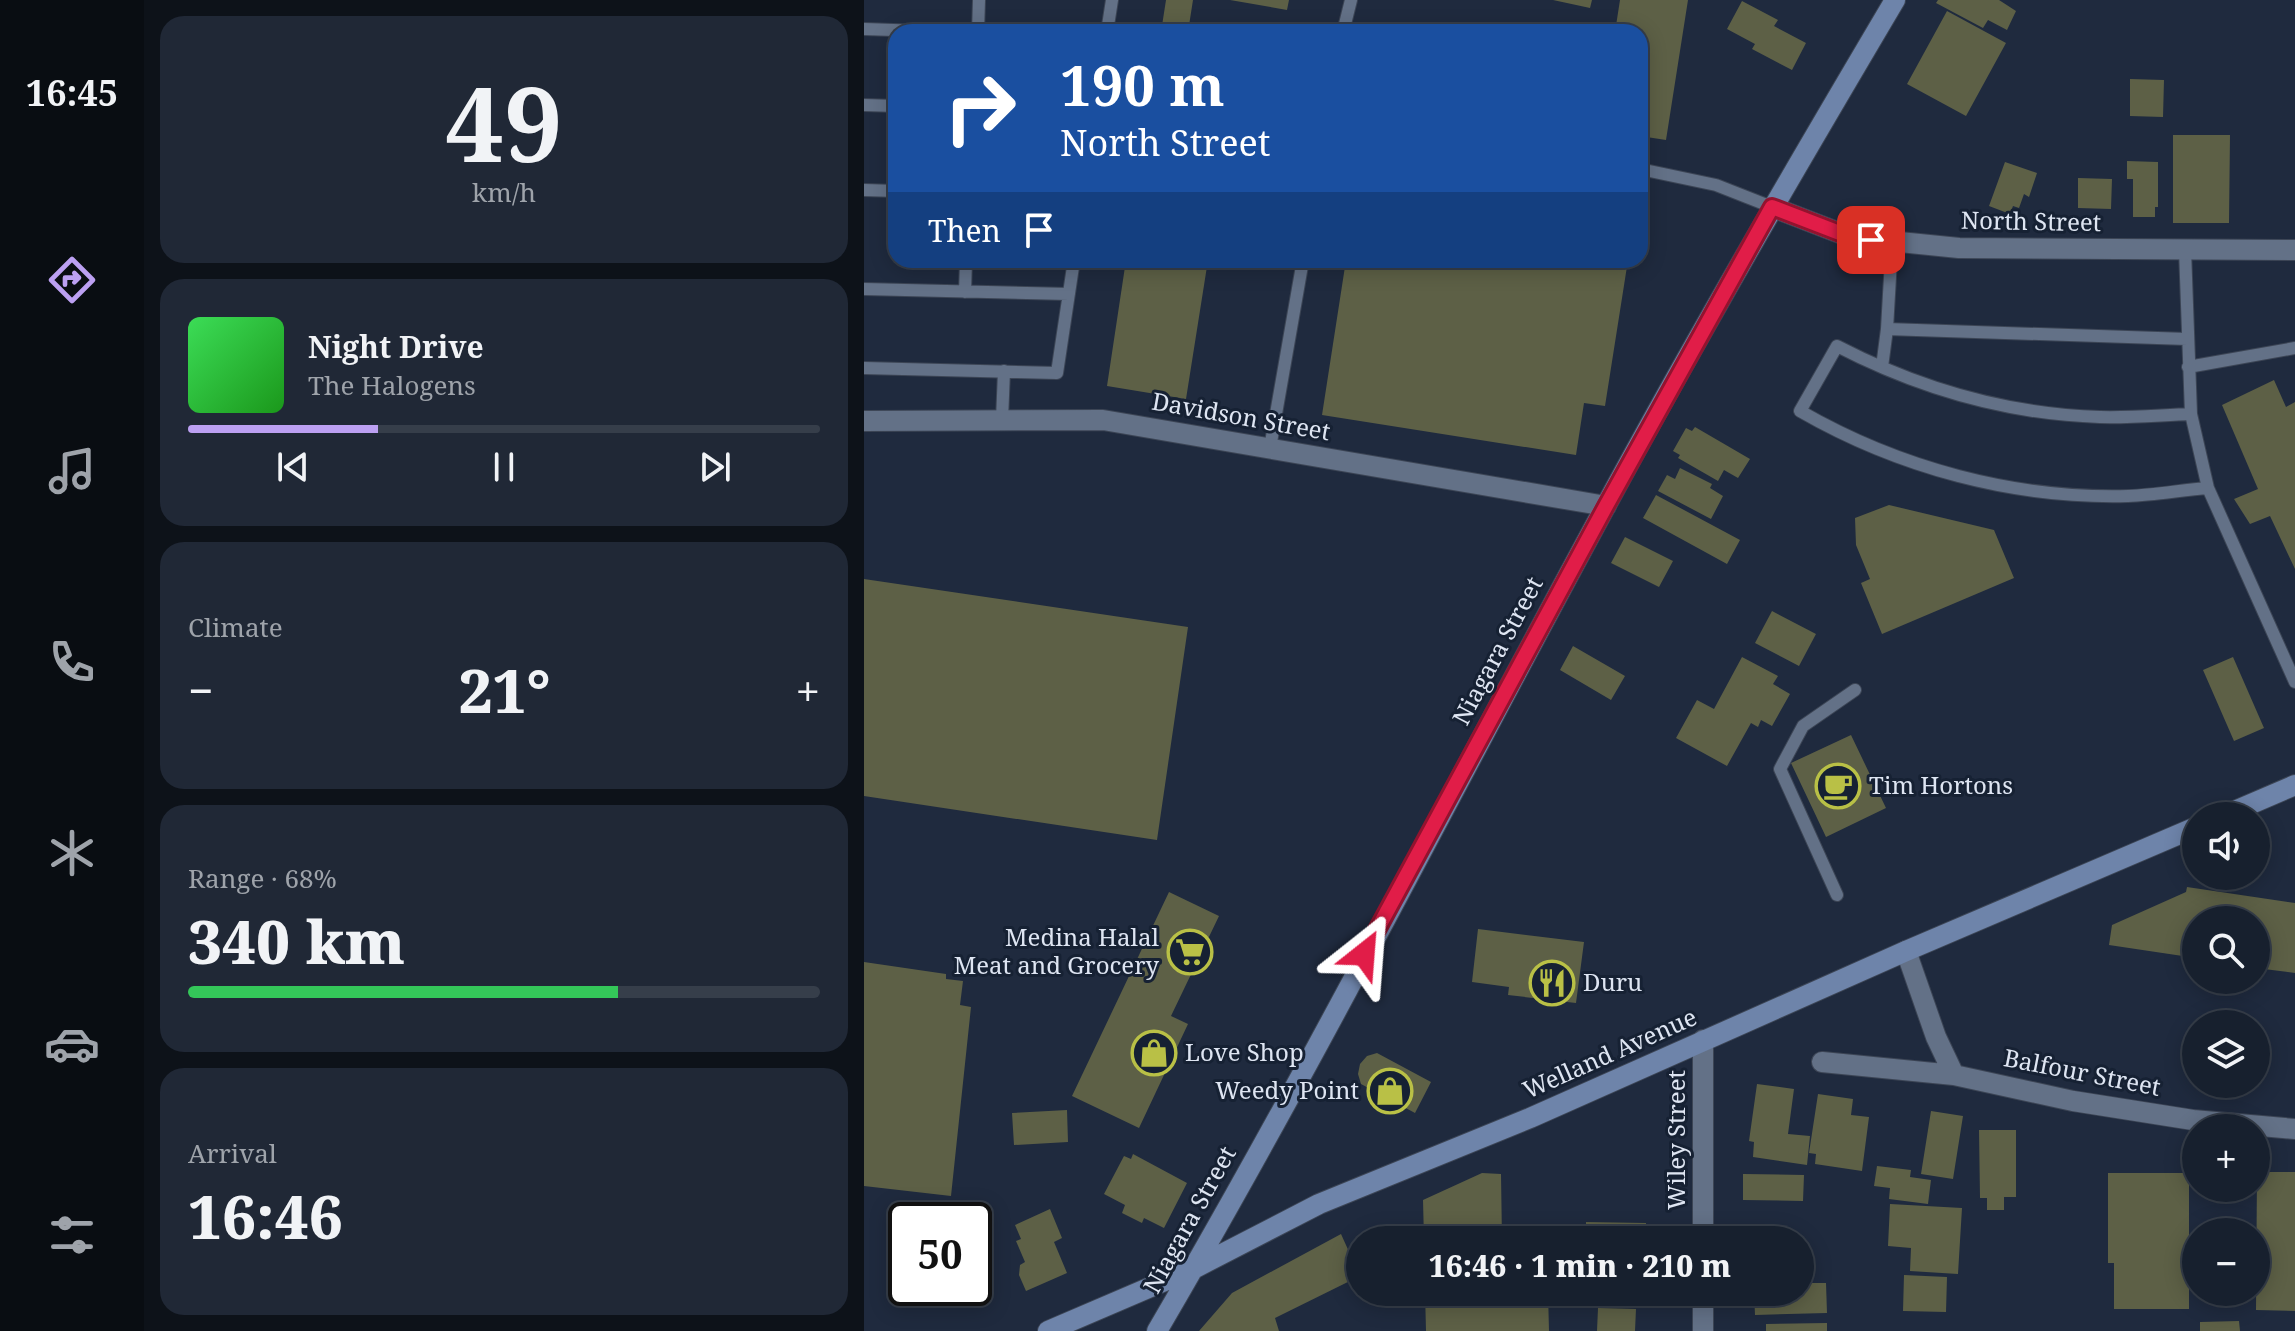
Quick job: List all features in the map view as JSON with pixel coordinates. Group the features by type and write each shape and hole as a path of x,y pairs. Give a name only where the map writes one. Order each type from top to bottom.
{"main road":[{"name":"Niagara Street","path":"1157,1331 1195,1268 1606,506 1772,207 1895,0"},
{"path":"2256,802 2295,785"},
{"name":"Welland Avenue","path":"1048,1331 1195,1268 1319,1204 1530,1118 1906,951 2182,833"}],"street":[{"name":"North Street","path":"1772,207 1850,237 1959,248 2295,250"},
{"name":"Davidson Street","path":"864,421 1103,420 1606,506"},
{"path":"1906,951 1936,1037 1954,1075"},
{"name":"Wiley Street","path":"1703,1040 1703,1226"},
{"name":"Balfour Street","path":"1822,1062 1954,1075 2073,1101 2193,1120 2295,1129"},
{"path":"1703,1306 1703,1331"}],"lane":[{"path":"978,24 979,0"},
{"path":"1108,24 1112,0"},
{"path":"1345,24 1351,0"},
{"path":"864,29 888,30"},
{"path":"864,105 888,106"},
{"path":"1648,171 1716,185 1772,207"},
{"path":"864,190 888,191"},
{"path":"1882,367 1892,242"},
{"path":"2185,250 2191,414 2208,488 2295,682"},
{"path":"965,292 966,268"},
{"path":"864,368 1057,373 1073,268"},
{"path":"1270,448 1302,268"},
{"path":"864,289 1069,294"},
{"path":"1887,329 2187,339"},
{"path":"2191,414 2100,417 2032,411 1961,398 1837,346 1800,411 1835,431 1897,459 2006,486 2129,496 2208,488"},
{"path":"2188,367 2295,348"},
{"path":"1002,420 1004,371"},
{"path":"1837,895 1780,769 1803,726 1855,690"}],"building":[{"path":"1166,0 1193,0 1189,24 1162,24"},
{"path":"1230,0 1289,0 1287,10"},
{"path":"1553,0 1592,0 1590,8"},
{"path":"1620,0 1688,0 1666,140 1648,137 1648,24 1616,24"},
{"path":"1938,0 1999,0 2016,11 2007,30 1988,20 1983,28 1936,3"},
{"path":"1742,1 1778,20 1774,26 1806,43 1792,70 1752,49 1755,44 1727,29"},
{"path":"1947,11 2006,43 1966,116 1907,84"},
{"path":"2130,79 2164,80 2163,117 2130,116"},
{"path":"2173,135 2230,135 2229,223 2173,223"},
{"path":"2127,161 2158,162 2158,207 2155,207 2155,217 2133,217 2133,179 2127,179"},
{"path":"2005,162 2037,173 2029,197 2024,194 2019,208 2013,206 2010,214 1989,206"},
{"path":"2078,178 2112,179 2111,209 2078,208"},
{"path":"1125,268 1207,268 1186,399 1107,386"},
{"path":"1345,268 1627,268 1605,406 1584,403 1576,455 1322,415"},
{"path":"2274,380 2286,407 2295,402 2295,569 2270,516 2250,524 2234,499 2258,489 2222,405"},
{"path":"1695,427 1750,459 1738,478 1724,470 1718,481 1678,458 1680,455 1673,451 1686,428 1692,431"},
{"path":"1680,468 1712,484 1710,488 1723,496 1711,519 1658,491 1667,475 1675,479"},
{"path":"1656,495 1740,540 1727,564 1643,518"},
{"path":"1889,505 1994,530 2014,578 1882,634 1861,583 1870,579 1856,545 1855,518"},
{"path":"1625,537 1673,561 1659,587 1611,563"},
{"path":"864,579 1188,627 1157,840 864,796"},
{"path":"1772,611 1816,634 1799,666 1755,643"},
{"path":"1573,646 1625,676 1611,700 1560,670"},
{"path":"1742,657 1778,676 1773,684 1790,694 1772,726 1761,720 1758,727 1751,723 1727,766 1676,738 1697,700 1714,709"},
{"path":"2233,657 2264,728 2234,741 2203,670"},
{"name":"Tim Hortons","path":"1851,735 1886,808 1826,837 1791,763"},
{"path":"2207,890 2295,903 2295,973 2270,970 2270,906 2182,906 2182,956 2109,945 2112,925 2186,892"},
{"path":"1169,892 1219,916 1171,1016 1188,1024 1139,1128 1072,1096"},
{"path":"1478,929 1584,942 1576,1003 1508,995 1509,987 1472,982"},
{"path":"864,962 946,974 946,979 963,981 960,1005 971,1007 951,1196 864,1186"},
{"path":"1377,1053 1431,1082 1415,1113 1361,1084 1358,1074 1360,1064 1367,1056"},
{"path":"1757,1084 1794,1089 1788,1134 1810,1136 1807,1165 1753,1157 1754,1142 1749,1141"},
{"path":"1818,1094 1853,1099 1851,1115 1869,1117 1862,1171 1815,1164 1816,1154 1809,1153"},
{"path":"1067,1110 1068,1142 1014,1145 1012,1113"},
{"path":"1931,1111 1963,1116 1953,1179 1921,1174"},
{"path":"1979,1130 2016,1130 2016,1197 2004,1197 2004,1210 1987,1210 1987,1198 1980,1198"},
{"path":"1133,1154 1187,1183 1164,1228 1144,1218 1142,1223 1122,1213 1125,1205 1104,1194 1124,1156 1131,1159"},
{"path":"1877,1166 1911,1170 1910,1177 1931,1180 1928,1204 1889,1199 1890,1188 1874,1186"},
{"path":"2270,1172 2295,1172 2295,1311 2256,1310 2256,1306 2270,1306 2270,1218 2257,1218 2257,1202 2270,1202"},
{"path":"1482,1173 1501,1174 1502,1226 1424,1226 1423,1200"},
{"path":"2108,1173 2182,1173 2182,1202 2189,1202 2189,1218 2182,1218 2182,1306 2189,1306 2189,1309 2114,1309 2114,1263 2108,1263"},
{"path":"1743,1174 1804,1175 1803,1201 1743,1200"},
{"path":"1890,1204 1962,1208 1958,1274 1910,1271 1911,1248 1888,1246"},
{"path":"1050,1209 1062,1238 1054,1242 1067,1273 1026,1291 1019,1275 1020,1265 1025,1262 1016,1241 1021,1239 1015,1225"},
{"path":"1586,1222 1646,1223 1646,1226 1586,1226"},
{"path":"1341,1234 1346,1245 1346,1283 1275,1318 1279,1331 1199,1331 1232,1293"},
{"path":"1904,1275 1947,1277 1946,1312 1903,1311"},
{"path":"1814,1283 1826,1283 1827,1313 1755,1315 1755,1306 1814,1306"},
{"path":"1425,1306 1548,1306 1549,1331 1426,1331"},
{"path":"1598,1308 1636,1309 1635,1331 1597,1331"},
{"path":"2239,1321 2240,1331 2200,1331 2200,1322"},
{"path":"1827,1323 1827,1331 1766,1331 1766,1324"}],"place":[{"name":"Tim Hortons","path":"1838,786"},
{"name":"Medina Halal Meat and Grocery","path":"1190,952"},
{"name":"Duru","path":"1552,983"},
{"name":"Love Shop","path":"1154,1053"},
{"name":"Weedy Point","path":"1390,1091"}],"route":[{"path":"1364,954 1772,207 1850,237 1871,240"}]}
